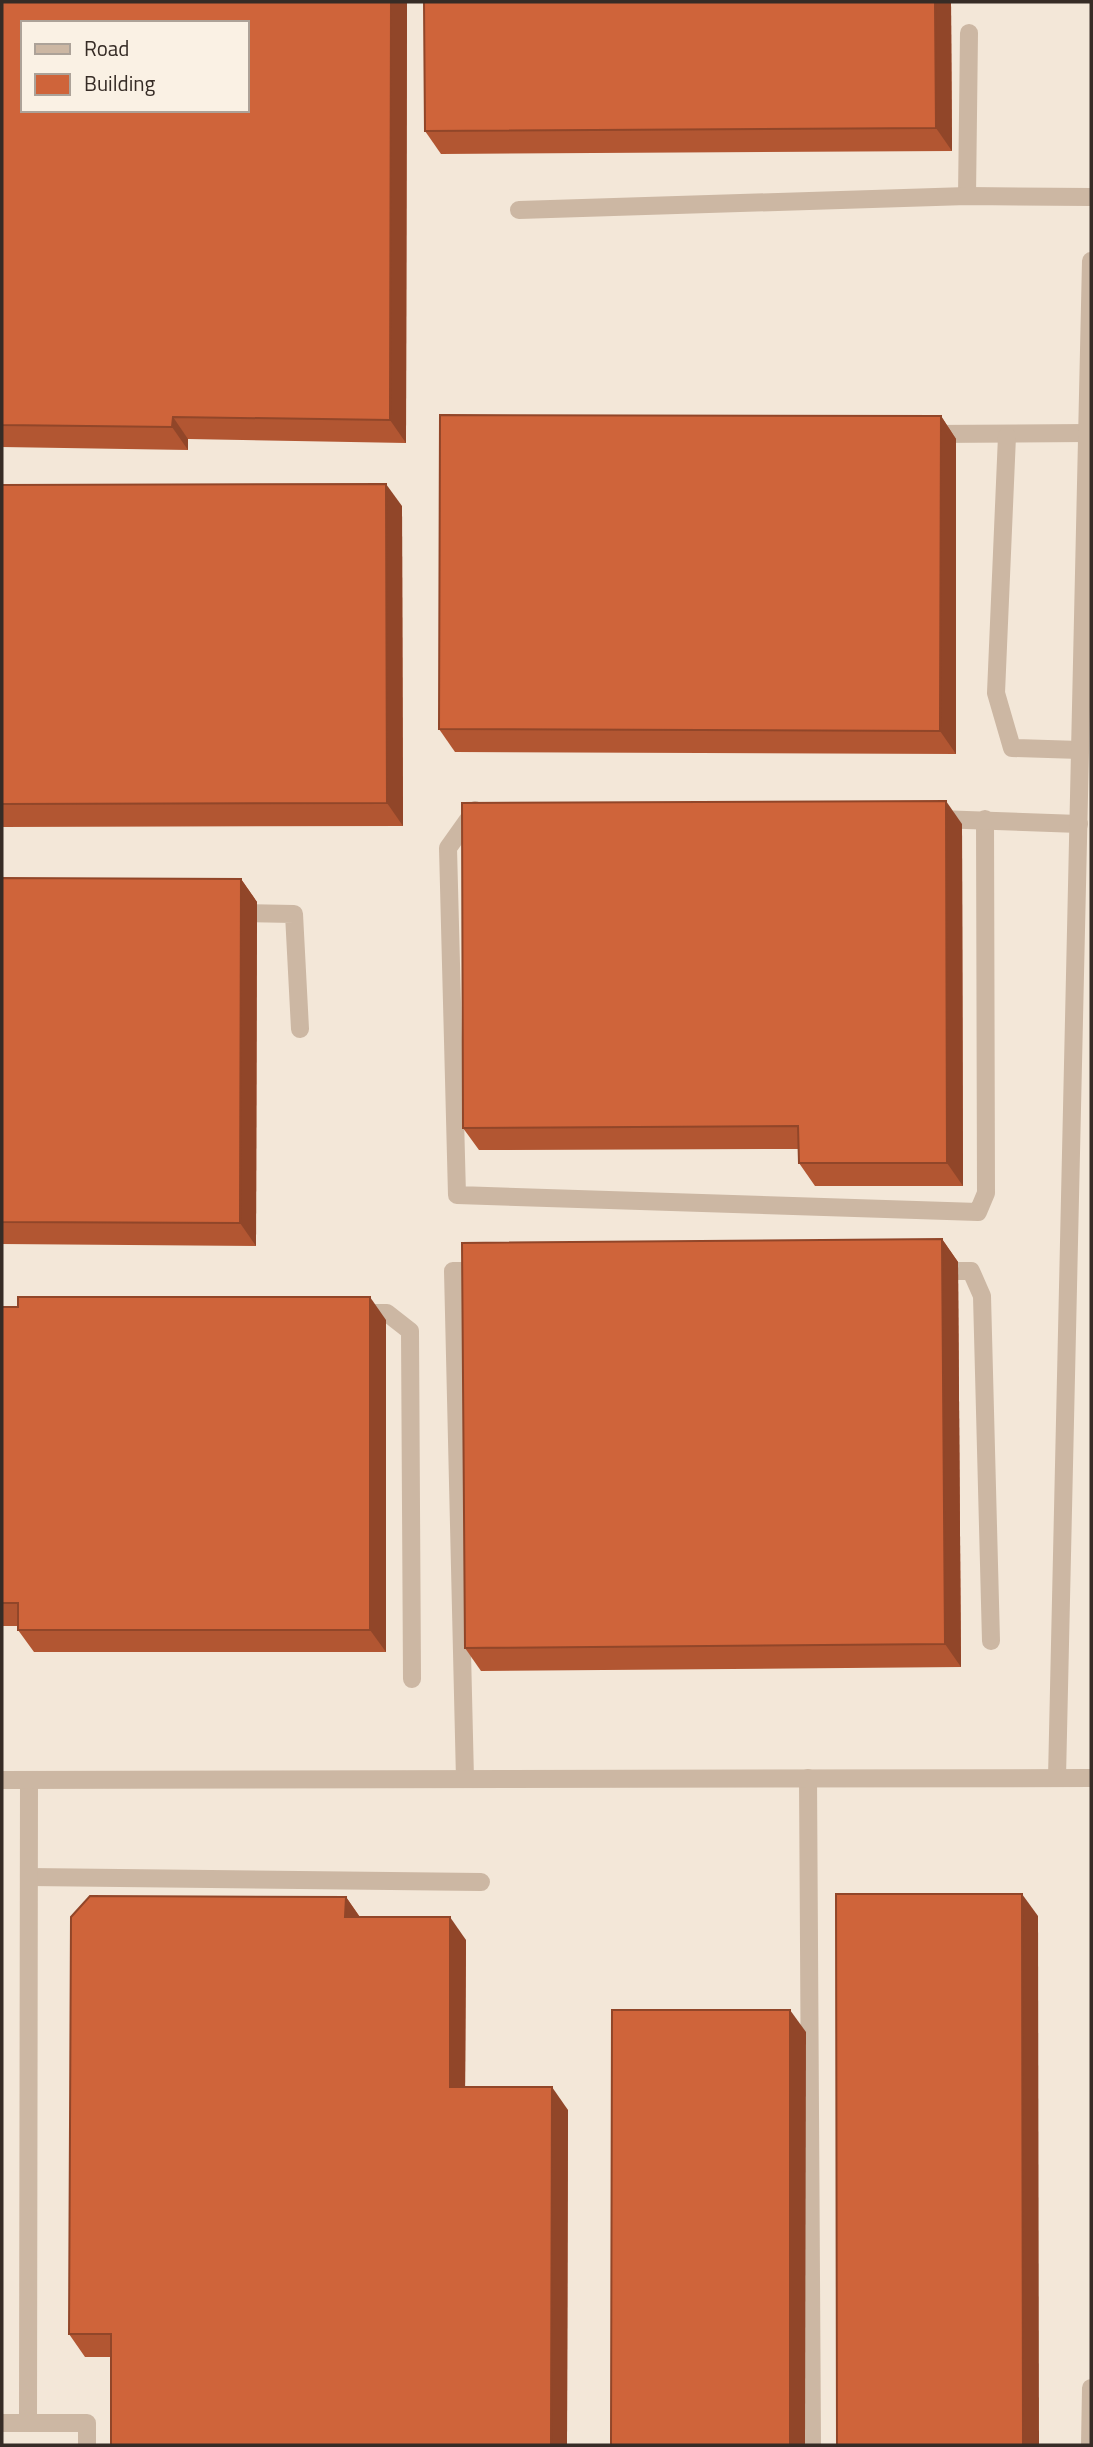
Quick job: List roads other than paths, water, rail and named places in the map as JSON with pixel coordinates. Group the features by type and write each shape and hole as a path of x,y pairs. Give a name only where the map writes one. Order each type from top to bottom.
{"street":[{"path":"967,196 969,33"},
{"path":"519,210 967,196 1091,197"},
{"path":"1057,1778 1091,261"},
{"path":"911,434 1007,436 1088,433"},
{"path":"1007,436 996,693 1012,748 1080,750"},
{"path":"489,810 476,810 448,848 457,1195 978,1212 986,1193 985,820"},
{"path":"916,818 1079,824"},
{"path":"224,913 294,914 300,1029"},
{"path":"465,1779 453,1271 495,1271"},
{"path":"915,1271 971,1271 982,1296 991,1641"},
{"path":"345,1313 387,1313 410,1331 412,1679"},
{"path":"808,1778 812,2445"},
{"path":"2,1780 1091,1778"},
{"path":"27,2423 29,1780"},
{"path":"29,1877 481,1882"},
{"path":"1090,2445 1091,2388"},
{"path":"2,2423 87,2423 87,2445"}]}
